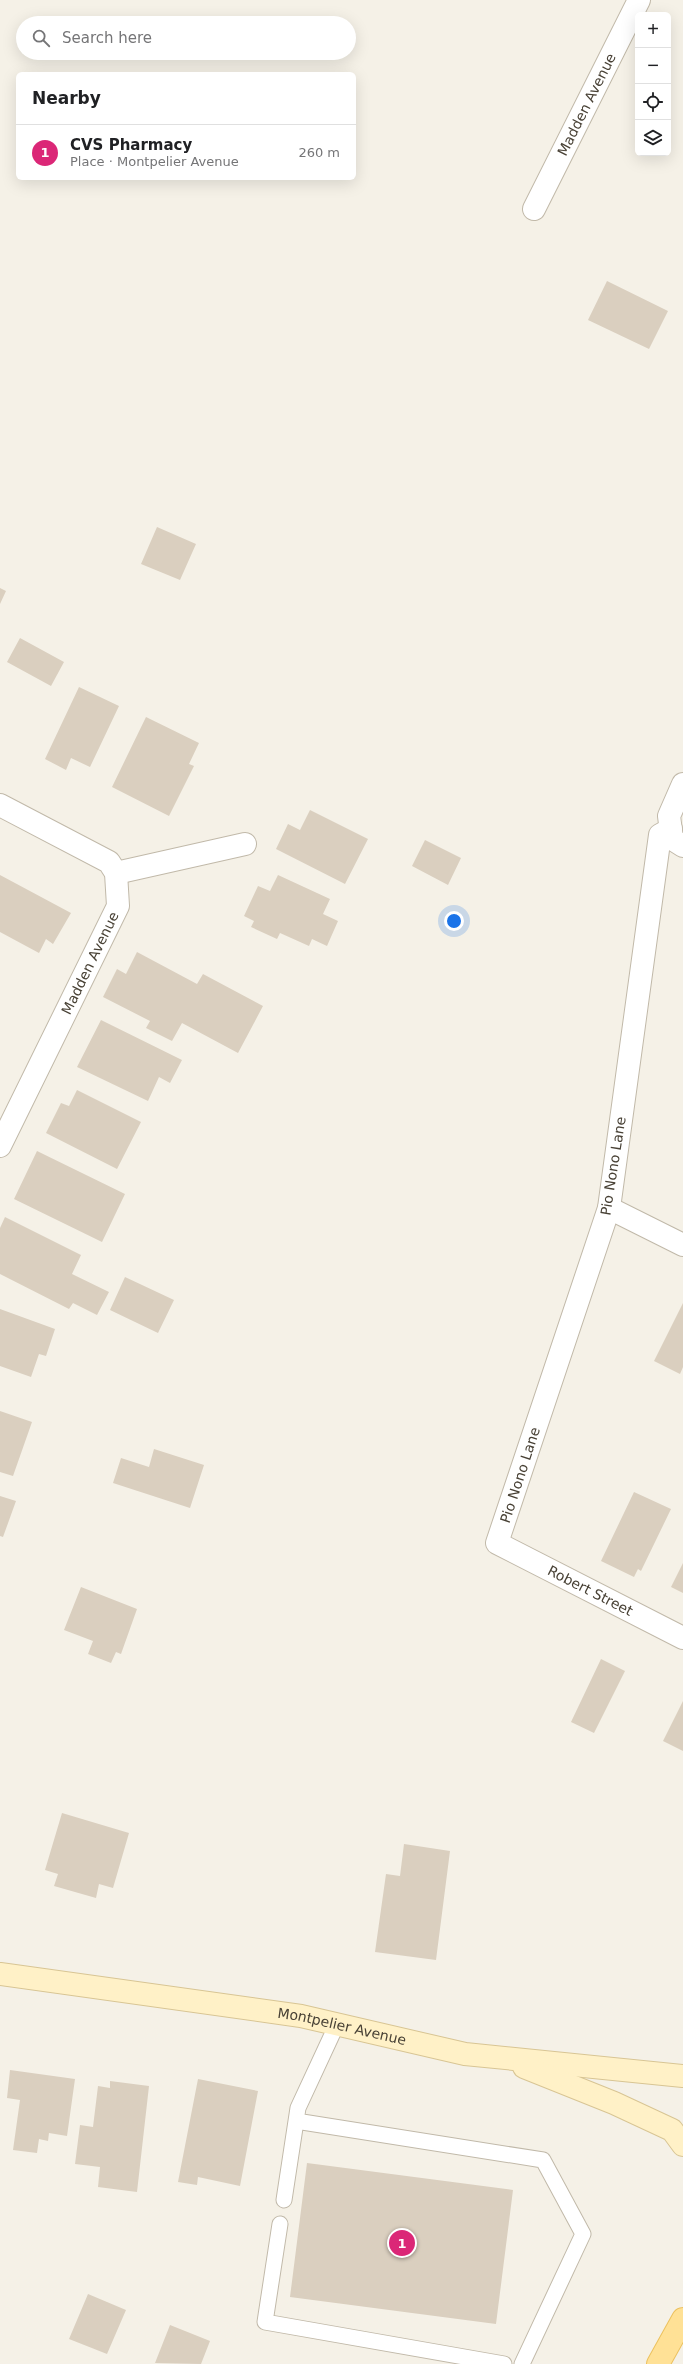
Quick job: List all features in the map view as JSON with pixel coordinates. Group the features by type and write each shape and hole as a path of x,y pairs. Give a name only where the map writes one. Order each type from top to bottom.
{"main road":[{"path":"659,2364 683,2319"}],"street":[{"name":"Madden Avenue","path":"534,209 639,0"},
{"name":"Pio Nono Lane","path":"677,838 669,816 683,784"},
{"path":"0,805 109,862 116,873 245,844"},
{"name":"Pio Nono Lane","path":"497,1543 609,1208 660,834 677,838"},
{"name":"Madden Avenue","path":"0,1146 118,906 116,873"},
{"path":"609,1208 683,1246"},
{"name":"Robert Street","path":"497,1543 683,1638"},
{"name":"Montpelier Avenue","path":"0,1974 301,2016 465,2054 683,2076"},
{"path":"499,2057 614,2102 672,2130 683,2145"}],"lane":[{"path":"284,2200 298,2108 337,2024"},
{"path":"296,2121 543,2160 583,2234 522,2364"},
{"path":"280,2224 265,2322 504,2364"}],"building":[{"path":"607,281 668,311 649,349 588,320"},
{"path":"157,527 196,544 180,580 141,564"},
{"path":"0,588 6,591 0,604"},
{"path":"20,638 64,662 51,686 7,662"},
{"path":"79,687 119,706 90,767 71,758 66,770 45,759"},
{"path":"146,717 199,743 189,764 194,766 169,816 112,787"},
{"path":"310,810 368,839 345,884 276,849 288,824 300,830"},
{"path":"425,840 461,858 448,885 412,866"},
{"path":"0,875 71,913 53,944 46,939 39,953 0,932"},
{"path":"278,875 330,899 323,914 338,921 327,946 312,939 309,946 280,933 277,939 251,927 254,921 244,916 258,886 270,891"},
{"path":"137,952 197,984 203,974 263,1006 238,1053 182,1023 172,1041 146,1028 150,1021 103,997 117,969 126,974"},
{"path":"101,1020 182,1060 170,1083 159,1077 148,1101 77,1067"},
{"path":"77,1090 141,1122 117,1169 46,1133 61,1103 69,1106"},
{"path":"37,1151 125,1194 102,1242 14,1199"},
{"path":"5,1217 81,1255 72,1274 109,1292 97,1315 73,1303 69,1309 0,1274 0,1228"},
{"path":"125,1277 174,1300 158,1333 110,1310"},
{"path":"683,1303 683,1367 680,1374 654,1361"},
{"path":"0,1309 55,1329 46,1356 39,1354 31,1377 0,1366"},
{"path":"0,1411 32,1422 13,1476 0,1472"},
{"path":"154,1449 204,1465 190,1508 113,1483 121,1458 149,1467"},
{"path":"634,1492 671,1509 641,1571 638,1569 634,1577 601,1561"},
{"path":"0,1496 16,1501 3,1537 0,1536"},
{"path":"683,1563 683,1593 671,1587"},
{"path":"81,1587 137,1609 121,1654 116,1652 111,1663 88,1654 93,1641 64,1630"},
{"path":"601,1659 625,1671 594,1733 571,1722"},
{"path":"683,1701 683,1751 663,1741"},
{"path":"62,1813 129,1833 113,1888 99,1884 96,1898 54,1886 58,1874 45,1870"},
{"path":"404,1844 450,1851 436,1960 375,1952 386,1874 400,1876"},
{"path":"10,2070 75,2079 67,2136 49,2133 48,2141 39,2139 37,2153 13,2150 20,2100 7,2098"},
{"path":"198,2079 258,2091 240,2186 198,2177 197,2185 178,2182"},
{"path":"110,2081 149,2086 137,2192 98,2187 100,2167 75,2164 80,2125 93,2127 98,2086 110,2088"},
{"path":"307,2163 513,2190 496,2324 290,2297"},
{"path":"88,2294 126,2310 107,2354 69,2339"},
{"path":"170,2325 210,2341 201,2364 155,2363"}],"place":[{"name":"CVS Pharmacy","path":"402,2243"}]}
